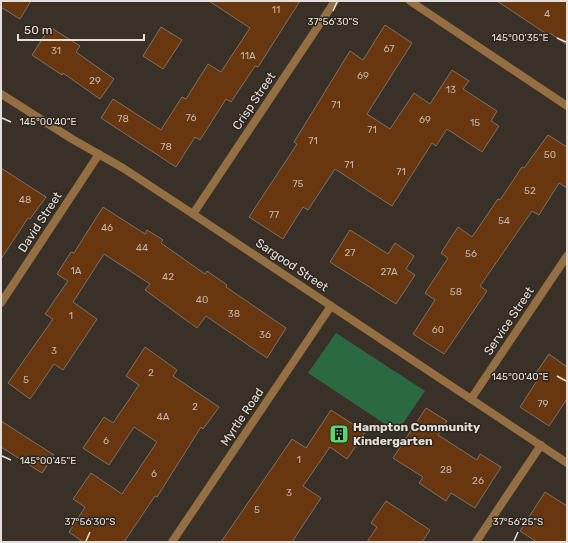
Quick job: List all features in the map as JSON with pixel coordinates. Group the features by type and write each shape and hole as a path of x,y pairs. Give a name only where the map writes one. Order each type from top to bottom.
{"street":[{"name":"Crisp Street","path":"193,214 335,1"},
{"path":"410,1 567,106"},
{"name":"Sargood Street","path":"1,94 193,214 567,462"},
{"name":"David Street","path":"1,303 99,154"},
{"name":"Service Street","path":"471,399 567,256"},
{"name":"Myrtle Road","path":"172,542 332,306"},
{"path":"476,542 541,445"}],"green space":[{"path":"336,333 425,391 397,432 308,373"}],"building":[{"path":"1,1 31,1 20,19 1,7"},
{"path":"209,1 300,1 258,67 255,66 231,102 226,99 200,140 195,137 176,167 101,118 113,99 161,130 182,97 186,99 208,64 221,72 250,28"},
{"path":"497,1 567,1 567,45 550,33 548,35"},
{"path":"385,25 412,43 367,114 390,129 414,93 430,104 452,70 469,81 463,89 497,111 491,121 499,126 482,152 447,129 436,146 432,143 392,206 335,169 308,210 303,207 283,239 249,217 297,144 294,142 350,51 363,60"},
{"path":"50,27 80,46 76,52 114,79 100,99 63,73 62,75 32,55"},
{"path":"161,27 182,40 163,69 143,56"},
{"path":"548,135 567,147 567,188 559,183 539,215 532,211 480,286 487,291 444,354 413,334 435,300 425,293 448,258 441,253 458,227 472,237 498,199 500,200 522,167 524,168"},
{"path":"1,168 46,197 30,219 28,218 1,259"},
{"path":"103,207 145,234 147,230 163,240 161,243 205,274 207,271 227,285 226,287 286,328 267,358 206,316 197,328 145,290 150,284 104,254 73,302 97,319 63,370 54,364 30,399 8,383 53,319 45,314 68,281 57,274 71,252 74,253"},
{"path":"350,230 388,254 395,243 414,256 406,269 415,275 396,304 330,262"},
{"path":"145,347 177,370 173,376 219,407 203,429 201,427 157,497 155,496 124,542 83,542 69,532 85,507 73,499 91,473 122,494 157,442 134,427 109,465 83,448 104,417 113,423 139,385 126,376"},
{"path":"549,354 567,367 567,399 549,426 520,407 540,376 536,373"},
{"path":"426,408 447,421 438,435 477,460 480,454 501,467 475,508 451,493 446,501 419,483 423,477 393,458"},
{"path":"331,410 365,432 347,459 330,447 303,486 321,498 292,542 221,542 292,439 306,448"},
{"path":"1,421 54,455 42,473 1,447"},
{"path":"545,492 567,506 567,542 537,542 520,531"},
{"path":"386,501 430,530 422,542 367,542 377,527 371,523"}],"place":[{"name":"Hampton Community Kindergarten","path":"339,434"}]}
